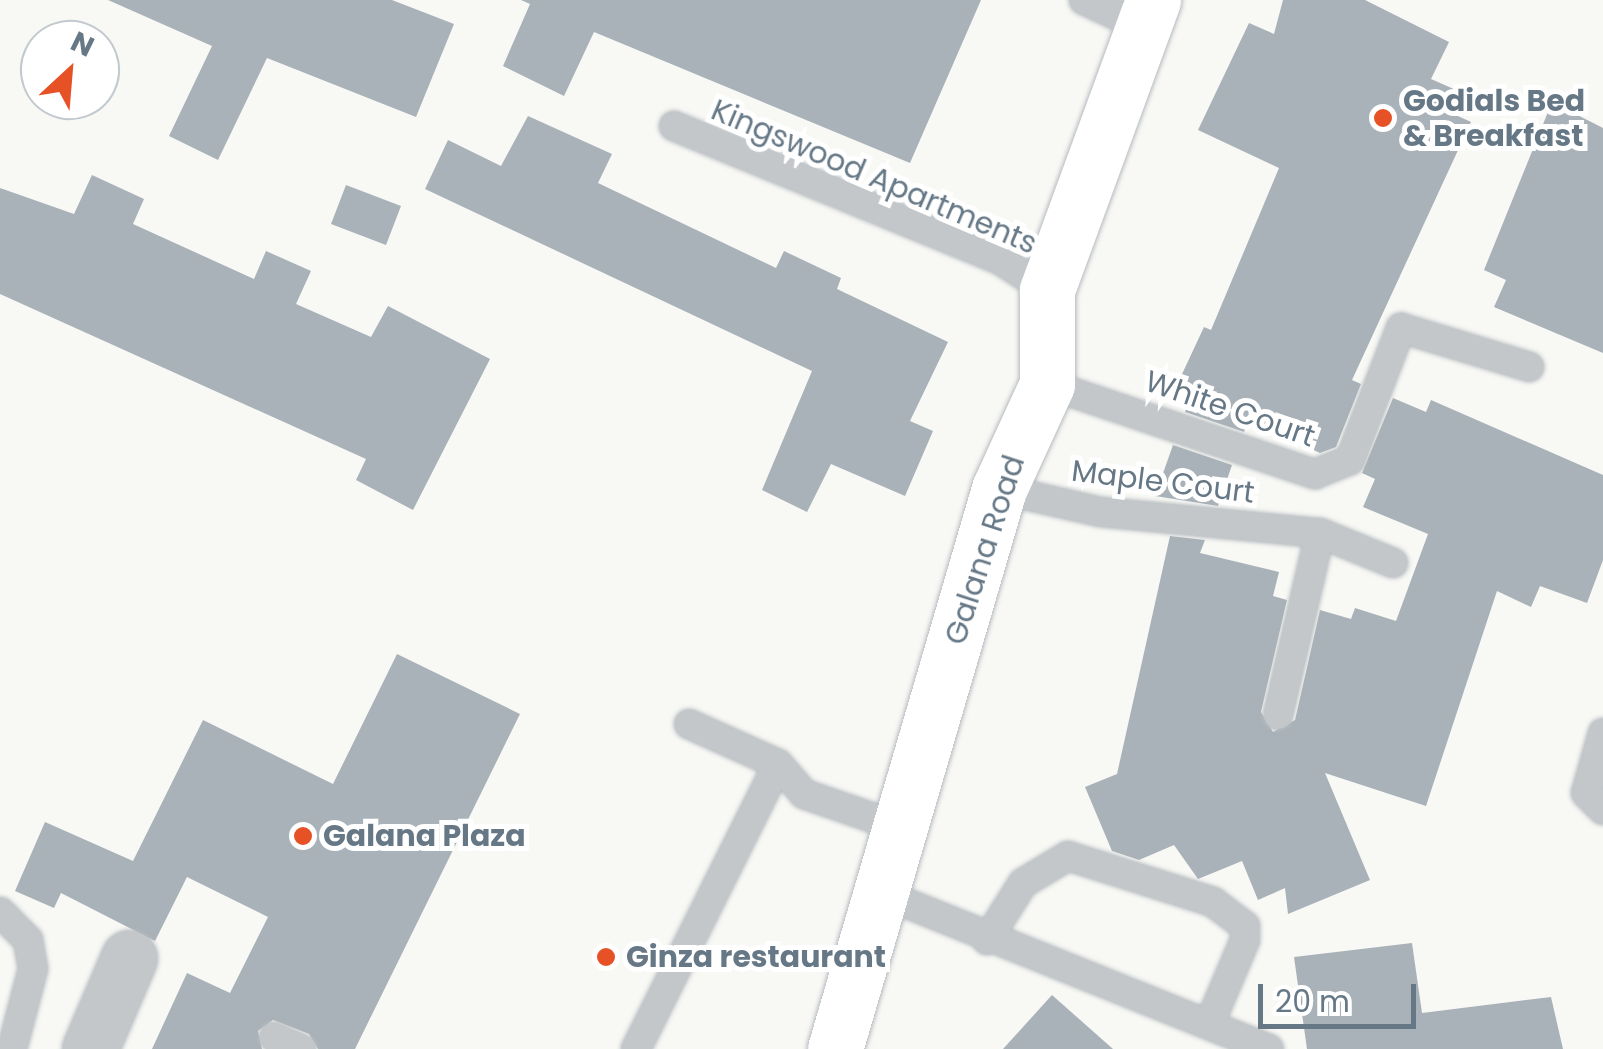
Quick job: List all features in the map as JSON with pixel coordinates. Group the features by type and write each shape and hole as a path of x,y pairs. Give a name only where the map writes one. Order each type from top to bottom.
{"main road":[{"name":"Galana Road","path":"836,1049 999,489 1047,384 1047,290 1149,14"}],"street":[{"path":"90,1049 129,958"}],"lane":[{"path":"1084,0 1149,14"},
{"name":"Kingswood Apartments","path":"674,126 998,260 1047,290"},
{"name":"White Court","path":"1047,384 1328,473 1350,460 1401,328 1529,367"},
{"name":"Maple Court","path":"999,489 1101,512 1320,533 1393,563"},
{"path":"1278,715 1320,533"},
{"path":"688,724 778,764 804,794 902,828"},
{"path":"1603,733 1586,793 1603,810"},
{"path":"636,1049 778,764"},
{"path":"987,940 1023,884 1068,856 1213,902 1245,926 1245,940 1209,1025"},
{"path":"882,894 987,940 1269,1049"},
{"path":"0,912 28,940 34,970 12,1049"},
{"path":"274,1037 302,1049"}],"building":[{"path":"108,0 392,0 454,24 416,117 267,58 218,160 169,136 212,46"},
{"path":"521,0 981,0 910,163 594,32 564,96 503,66 530,4"},
{"path":"1283,0 1365,0 1449,42 1431,79 1456,90 1447,111 1471,122 1352,380 1361,384 1336,447 1320,453 1248,420 1244,432 1185,412 1192,394 1176,387 1204,327 1211,330 1279,168 1198,130 1249,23 1274,34"},
{"path":"1552,102 1603,128 1603,353 1494,307 1506,280 1484,270"},
{"path":"528,116 612,154 598,183 776,268 784,251 841,278 837,289 948,342 910,421 933,431 905,496 831,464 807,512 762,490 812,371 425,189 448,140 501,166"},
{"path":"92,175 144,199 133,224 254,279 266,251 311,271 296,304 371,337 388,306 490,359 413,510 356,480 366,459 0,294 0,188 74,214"},
{"path":"346,185 401,206 386,245 331,224"},
{"path":"1393,398 1426,412 1431,400 1603,475 1603,560 1587,603 1540,586 1531,607 1497,591 1426,806 1325,773 1370,880 1288,914 1285,888 1258,900 1242,861 1198,879 1174,845 1139,860 1112,851 1085,787 1117,774 1170,536 1205,540 1200,553 1279,572 1273,596 1287,600 1261,712 1273,732 1295,720 1320,610 1351,619 1355,608 1396,621 1428,534 1363,507 1375,479 1362,473"},
{"path":"1173,445 1232,465 1218,506 1155,496"},
{"name":"Galana Plaza","path":"397,654 520,714 355,1049 318,1049 309,1034 273,1020 258,1031 262,1049 152,1049 187,973 230,993 268,917 187,877 155,941 61,893 54,908 15,891 45,822 133,861 203,720 333,784"},
{"path":"1412,943 1422,1013 1551,997 1563,1049 1307,1049 1294,957"},
{"path":"1052,995 1113,1049 1003,1049"}],"place":[{"name":"Godials Bed & Breakfast","path":"1383,118"},
{"name":"Galana Plaza","path":"303,836"},
{"name":"Ginza restaurant","path":"606,957"}]}
